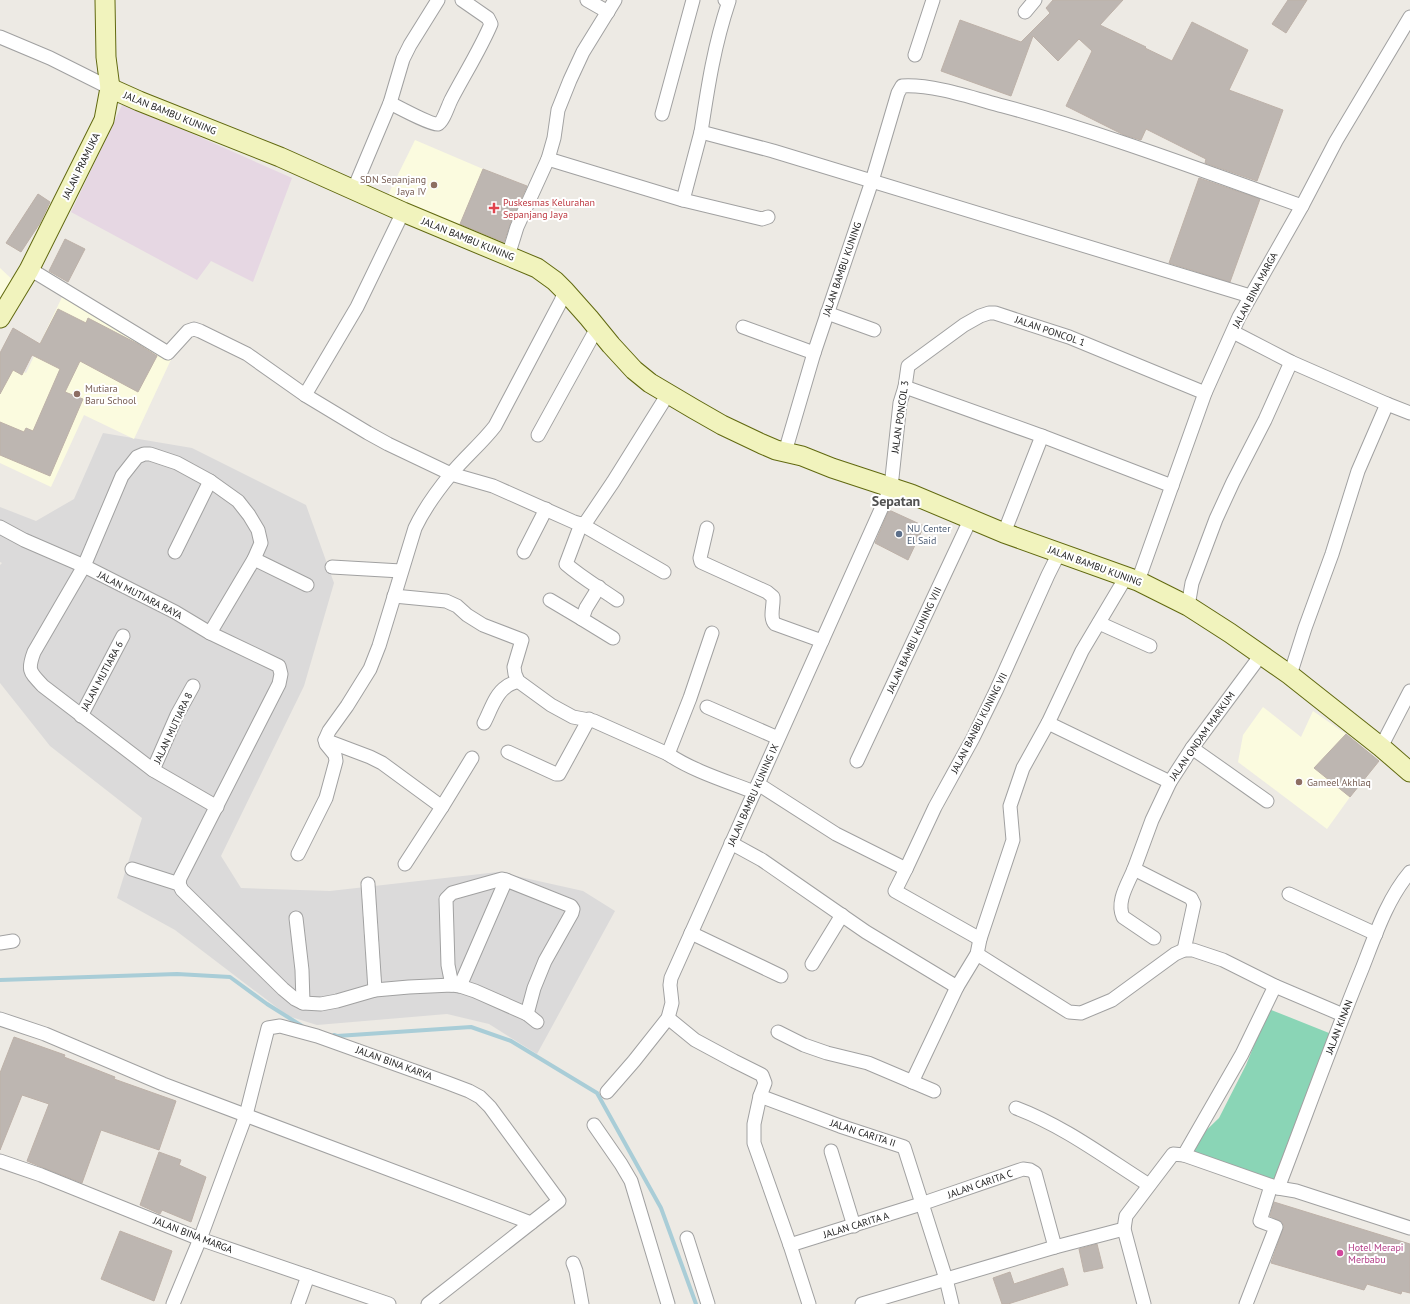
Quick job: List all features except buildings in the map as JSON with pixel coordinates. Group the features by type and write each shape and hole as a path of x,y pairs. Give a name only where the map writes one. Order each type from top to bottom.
{"street":[{"name":"JALAN PRAMUKA","path":"0,318 29,270 104,120 110,88 106,56 105,0"},
{"path":"354,190 390,103 403,59 438,0"},
{"path":"390,103 414,116 433,123 436,124 442,121 450,102 491,24 488,18 462,0"},
{"path":"588,0 608,12"},
{"path":"508,256 517,227 548,159 554,138 558,110 582,52 615,0"},
{"path":"662,114 693,0"},
{"path":"683,200 701,132 711,66 720,29 729,1 725,0"},
{"path":"915,55 933,0"},
{"path":"1025,12 1035,0"},
{"name":"JALAN BINA MARGA","path":"912,1082 957,987 977,954 980,939 1013,840 1010,806 1022,768 1048,723 1082,651 1099,623 1132,579 1172,486 1205,393 1250,296 1302,206 1336,141 1410,17"},
{"path":"0,37 50,58 110,88"},
{"name":"JALAN BAMBU KUNING","path":"785,452 814,353 872,182 898,93 902,86 912,86 955,93 1050,118 1302,206"},
{"name":"JALAN BAMBU KUNING","path":"110,88 280,157 403,212 537,268 555,281 565,291 610,345 634,370 650,383 744,436 776,450 802,456 832,468 891,487 971,518 1004,533 1132,579 1188,606 1290,675 1381,747 1410,772"},
{"path":"701,132 773,151 1250,296"},
{"path":"548,159 683,200 762,219 768,217"},
{"path":"305,395 357,307 403,212"},
{"path":"29,270 38,274 168,354 188,331 194,329 246,354 305,395 368,433 452,474 493,486 581,524 664,572"},
{"path":"298,854 326,798 336,761 335,755 326,744 325,740 329,731 347,706 370,669 379,646 415,528 423,512 452,474 486,439 495,426 565,291"},
{"path":"827,313 874,330"},
{"name":"JALAN PONCOL 1","path":"906,370 911,363 964,325 980,316 995,313 1069,337 1205,393"},
{"path":"743,327 814,353"},
{"path":"538,435 597,328"},
{"path":"1233,332 1291,362 1410,413"},
{"path":"1188,606 1192,583 1216,519 1233,482 1266,420 1291,362"},
{"name":"JALAN PONCOL 3","path":"891,487 900,404 905,387 906,370"},
{"path":"905,387 1042,436 1172,486"},
{"path":"617,600 576,573 566,564 581,524 586,522 613,482 668,394"},
{"path":"1290,675 1305,628 1332,554 1358,471 1387,404"},
{"path":"1004,533 1042,436"},
{"path":"210,633 254,559 261,543 258,530 249,514 238,501 210,481 177,463 150,454 144,454 138,457 122,476 84,566 34,652 30,664 32,674 43,686 153,770 217,807 180,878 179,884 182,890 258,965 295,999 303,1003 326,1003 374,990 456,985 474,991 532,1018 534,988 545,960 572,913 573,909 571,906 506,880 452,893 446,899 448,965 456,985"},
{"path":"175,552 210,481"},
{"name":"JALAN BAMBU KUNING IX","path":"607,1092 668,1018 672,1003 670,985 671,978 891,487"},
{"path":"524,552 546,509"},
{"name":"JALAN BAMBU KUNING VIII","path":"857,761 971,518"},
{"name":"JALAN MUTIARA RAYA","path":"0,527 24,540 84,566 175,612 210,633 279,666 281,674 279,684 217,807"},
{"path":"707,528 700,558 701,562 767,592 772,597 772,622 775,624 822,641"},
{"name":"JALAN BANBU KUNING VII","path":"980,939 895,891 935,807 973,738 996,691 1059,553"},
{"path":"254,559 307,585"},
{"path":"332,567 401,571"},
{"path":"582,619 586,608 599,587"},
{"path":"394,596 446,601 457,606 467,615 483,625 522,640 514,667 518,681 551,705 567,714 573,717 589,719 668,754 689,766 756,788 836,834 906,870"},
{"path":"550,600 613,638"},
{"path":"1099,623 1150,646"},
{"path":"668,754 690,698 712,633"},
{"name":"JALAN MUTIARA 6","path":"81,716 123,636"},
{"name":"JALAN ONDAM MARKUM","path":"1154,938 1123,917 1120,906 1122,896 1134,869 1152,820 1170,782 1192,748 1261,655"},
{"path":"484,723 492,704 505,687 518,681"},
{"name":"JALAN MUTIARA 8","path":"153,770 177,715 193,686"},
{"path":"1381,747 1410,691"},
{"path":"707,707 778,738"},
{"path":"508,752 559,774 589,719"},
{"path":"1048,723 1170,782"},
{"path":"325,740 382,763 442,807"},
{"path":"1192,748 1267,801"},
{"path":"405,864 472,758"},
{"path":"731,844 762,860 866,932 957,987"},
{"path":"132,869 179,884"},
{"path":"1134,869 1191,898 1194,904 1184,950"},
{"name":"JALAN KINAN","path":"1246,1304 1276,1227 1260,1221 1376,934 1398,888 1410,872"},
{"path":"456,985 506,880"},
{"path":"368,884 374,990"},
{"path":"1289,894 1376,934"},
{"path":"812,964 842,915"},
{"path":"296,918 302,970 303,1003"},
{"path":"691,933 781,976"},
{"path":"977,954 1069,1012 1081,1013 1112,1000 1175,954 1184,950 1193,950 1223,960 1275,986 1343,1015"},
{"path":"1184,1155 1242,1054 1275,986"},
{"path":"668,1018 695,1040 762,1074 766,1083 760,1096 754,1124 754,1143 809,1304"},
{"path":"0,1019 45,1034 163,1084 531,1223"},
{"name":"JALAN BINA KARYA","path":"246,1115 268,1028 280,1026 317,1036 448,1083 480,1097 494,1113 559,1201 531,1223"},
{"path":"778,1032 804,1045 868,1064 934,1091"},
{"name":"JALAN CARITA II","path":"760,1096 840,1126 904,1147 946,1279 952,1304"},
{"path":"1016,1108 1028,1112 1065,1131 1149,1185"},
{"path":"173,1304 200,1238 246,1115"},
{"path":"594,1125 632,1181 668,1304"},
{"path":"831,1151 854,1226"},
{"path":"1142,1303 1124,1229 1126,1216 1173,1154 1184,1155 1275,1187 1296,1191 1410,1228"},
{"name":"JALAN BINA MARGA","path":"0,1161 41,1175 200,1238 389,1304"},
{"name":"JALAN CARITA C","path":"921,1204 1023,1169 1030,1170 1035,1173 1055,1247"},
{"name":"JALAN CARITA A","path":"790,1245 921,1204"},
{"path":"428,1304 531,1223"},
{"path":"862,1304 1055,1247 1124,1229"},
{"path":"687,1238 708,1304"},
{"path":"573,1263 576,1271 578,1303"},
{"path":"298,1304 308,1276"}],"shaded area":[{"path":"123,103 292,178 253,282 211,261 197,280 71,212"},
{"name":"SDN Sepanjang Jaya IV","path":"415,140 483,169 458,229 385,201"},
{"path":"0,268 16,283 0,310"},
{"name":"Mutiara Baru School","path":"62,297 175,351 134,439 84,415 51,487 0,463 0,361 26,373"},
{"path":"103,433 192,448 306,505 334,583 304,686 221,856 241,888 330,891 498,872 583,891 615,911 537,1054 489,1024 447,1014 317,1025 288,1016 175,930 117,898 142,818 50,746 0,683 0,565 2,563 0,562 0,507 36,521 74,499"},
{"name":"Gameel Akhlaq","path":"1263,707 1301,737 1313,711 1346,734 1315,768 1350,797 1327,829 1238,762 1243,735"}],"green space":[{"path":"1269,1009 1334,1035 1277,1185 1187,1149 1219,1118 1246,1065"}],"waterway":[{"path":"0,980 177,974 230,977 267,1004 302,1026"},
{"path":"334,1035 471,1027 511,1041 597,1093 661,1208 696,1304"}],"place":[{"name":"SDN Sepanjang Jaya IV","path":"434,185"},
{"name":"Puskesmas Kelurahan Sepanjang Jaya","path":"494,208"},
{"name":"Mutiara Baru School","path":"77,394"},
{"name":"NU Center El Said","path":"899,534"},
{"name":"Gameel Akhlaq","path":"1299,782"},
{"name":"Hotel Merapi Merbabu","path":"1340,1253"}],"district":[{"name":"Sepatan","path":"896,501"}]}
